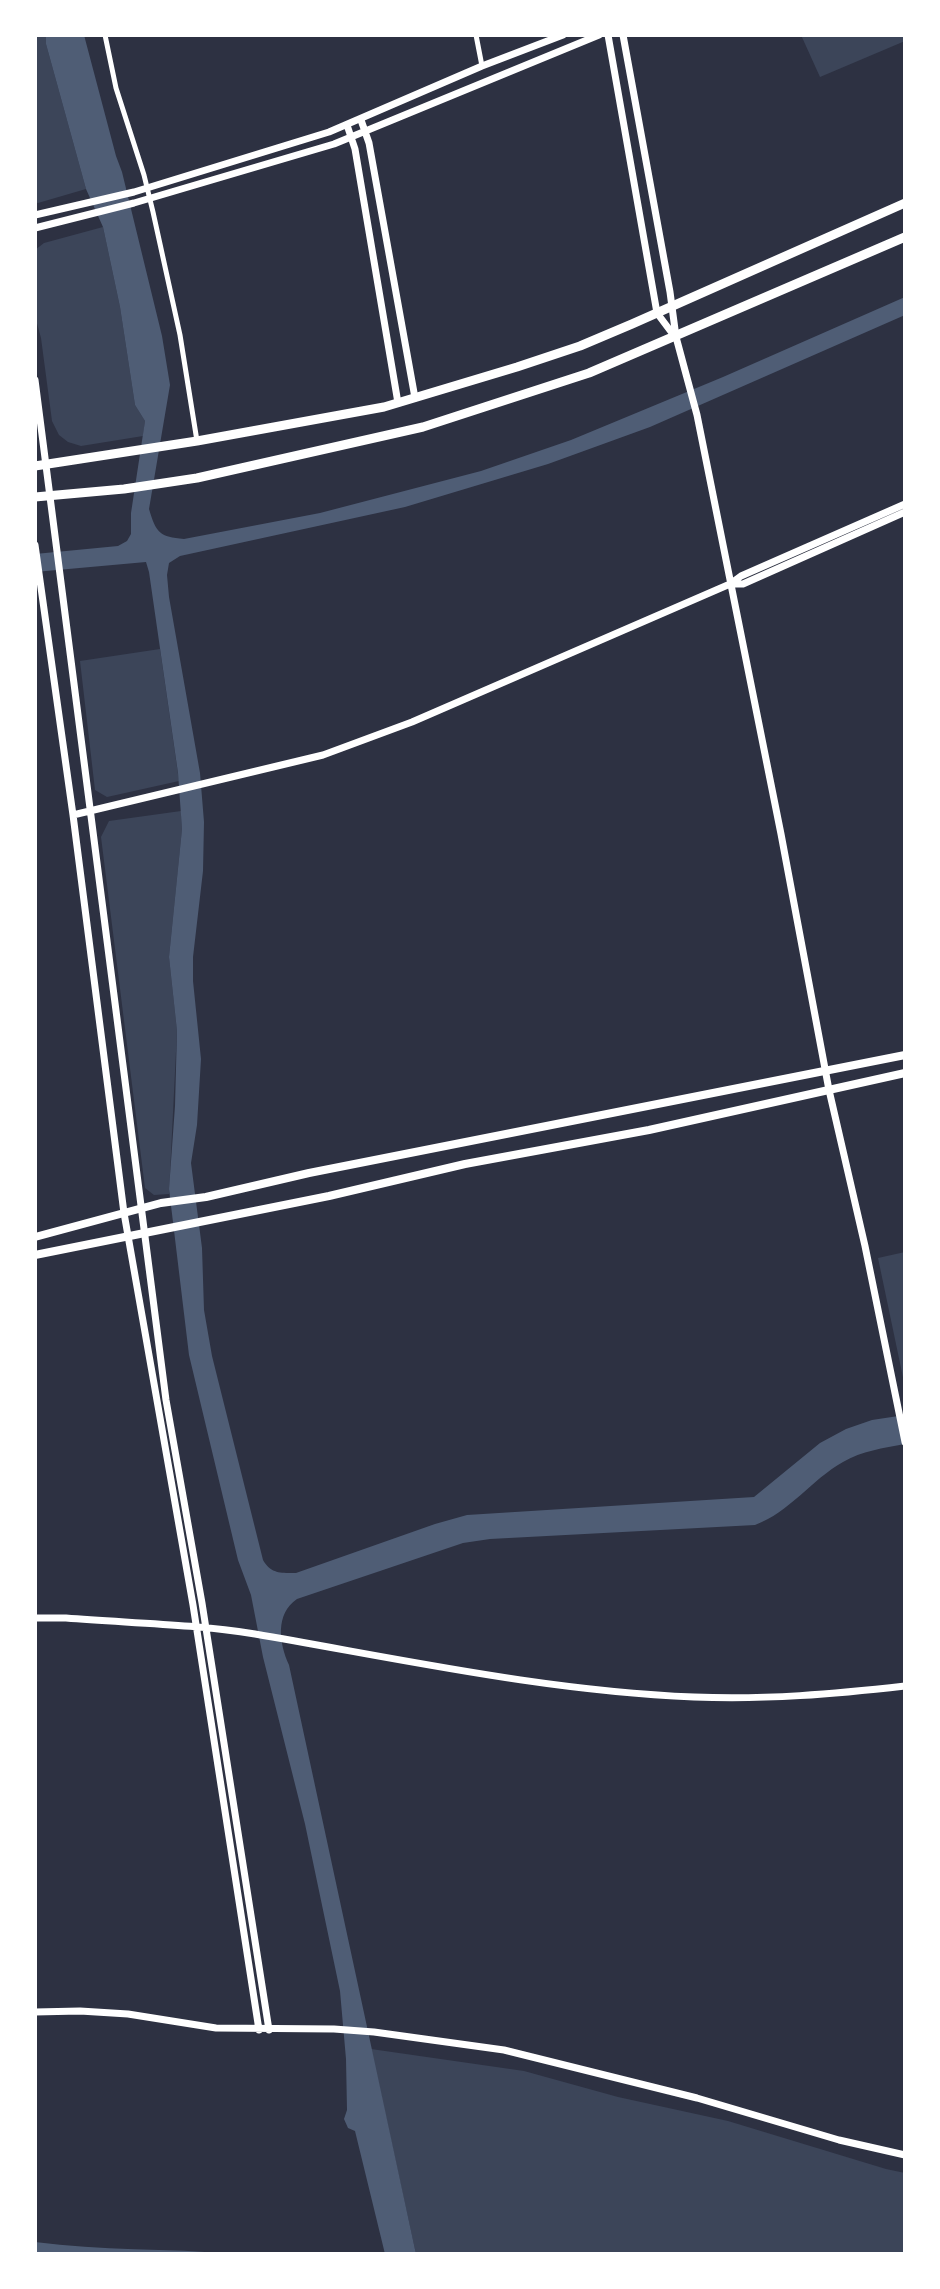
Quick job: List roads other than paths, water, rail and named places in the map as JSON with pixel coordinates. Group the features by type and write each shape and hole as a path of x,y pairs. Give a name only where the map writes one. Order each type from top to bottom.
{"main road":[{"path":"35,466 193,442 415,398 580,346 905,204"},
{"path":"35,498 124,489 210,475 423,427 589,373 905,237"},
{"path":"35,1237 161,1203 905,1055"},
{"path":"35,1255 329,1196 465,1164 649,1130 905,1073"}],"street":[{"path":"105,35 116,89 149,199 180,335 193,442"},
{"path":"476,35 482,66"},
{"path":"35,215 134,192 347,125 482,66 563,35"},
{"path":"35,228 149,199 351,138 599,35"},
{"path":"608,35 657,313 676,337"},
{"path":"623,35 676,337 696,415 781,834 825,1071 900,1407 905,1442"},
{"path":"361,120 415,398"},
{"path":"347,125 355,149 398,403"},
{"path":"35,380 166,1400 206,1629 270,2030"},
{"path":"73,815 323,755 412,722 730,584 741,576 905,504"},
{"path":"730,584 743,584 905,512"},
{"path":"35,546 124,1213 197,1628 259,2030"},
{"path":"35,1618 66,1618 253,1634 367,1656 615,1691 695,1697 764,1698 828,1695 905,1686"},
{"path":"35,2012 128,2014 216,2028 374,2032 504,2050 698,2098 839,2140 905,2155"}]}
